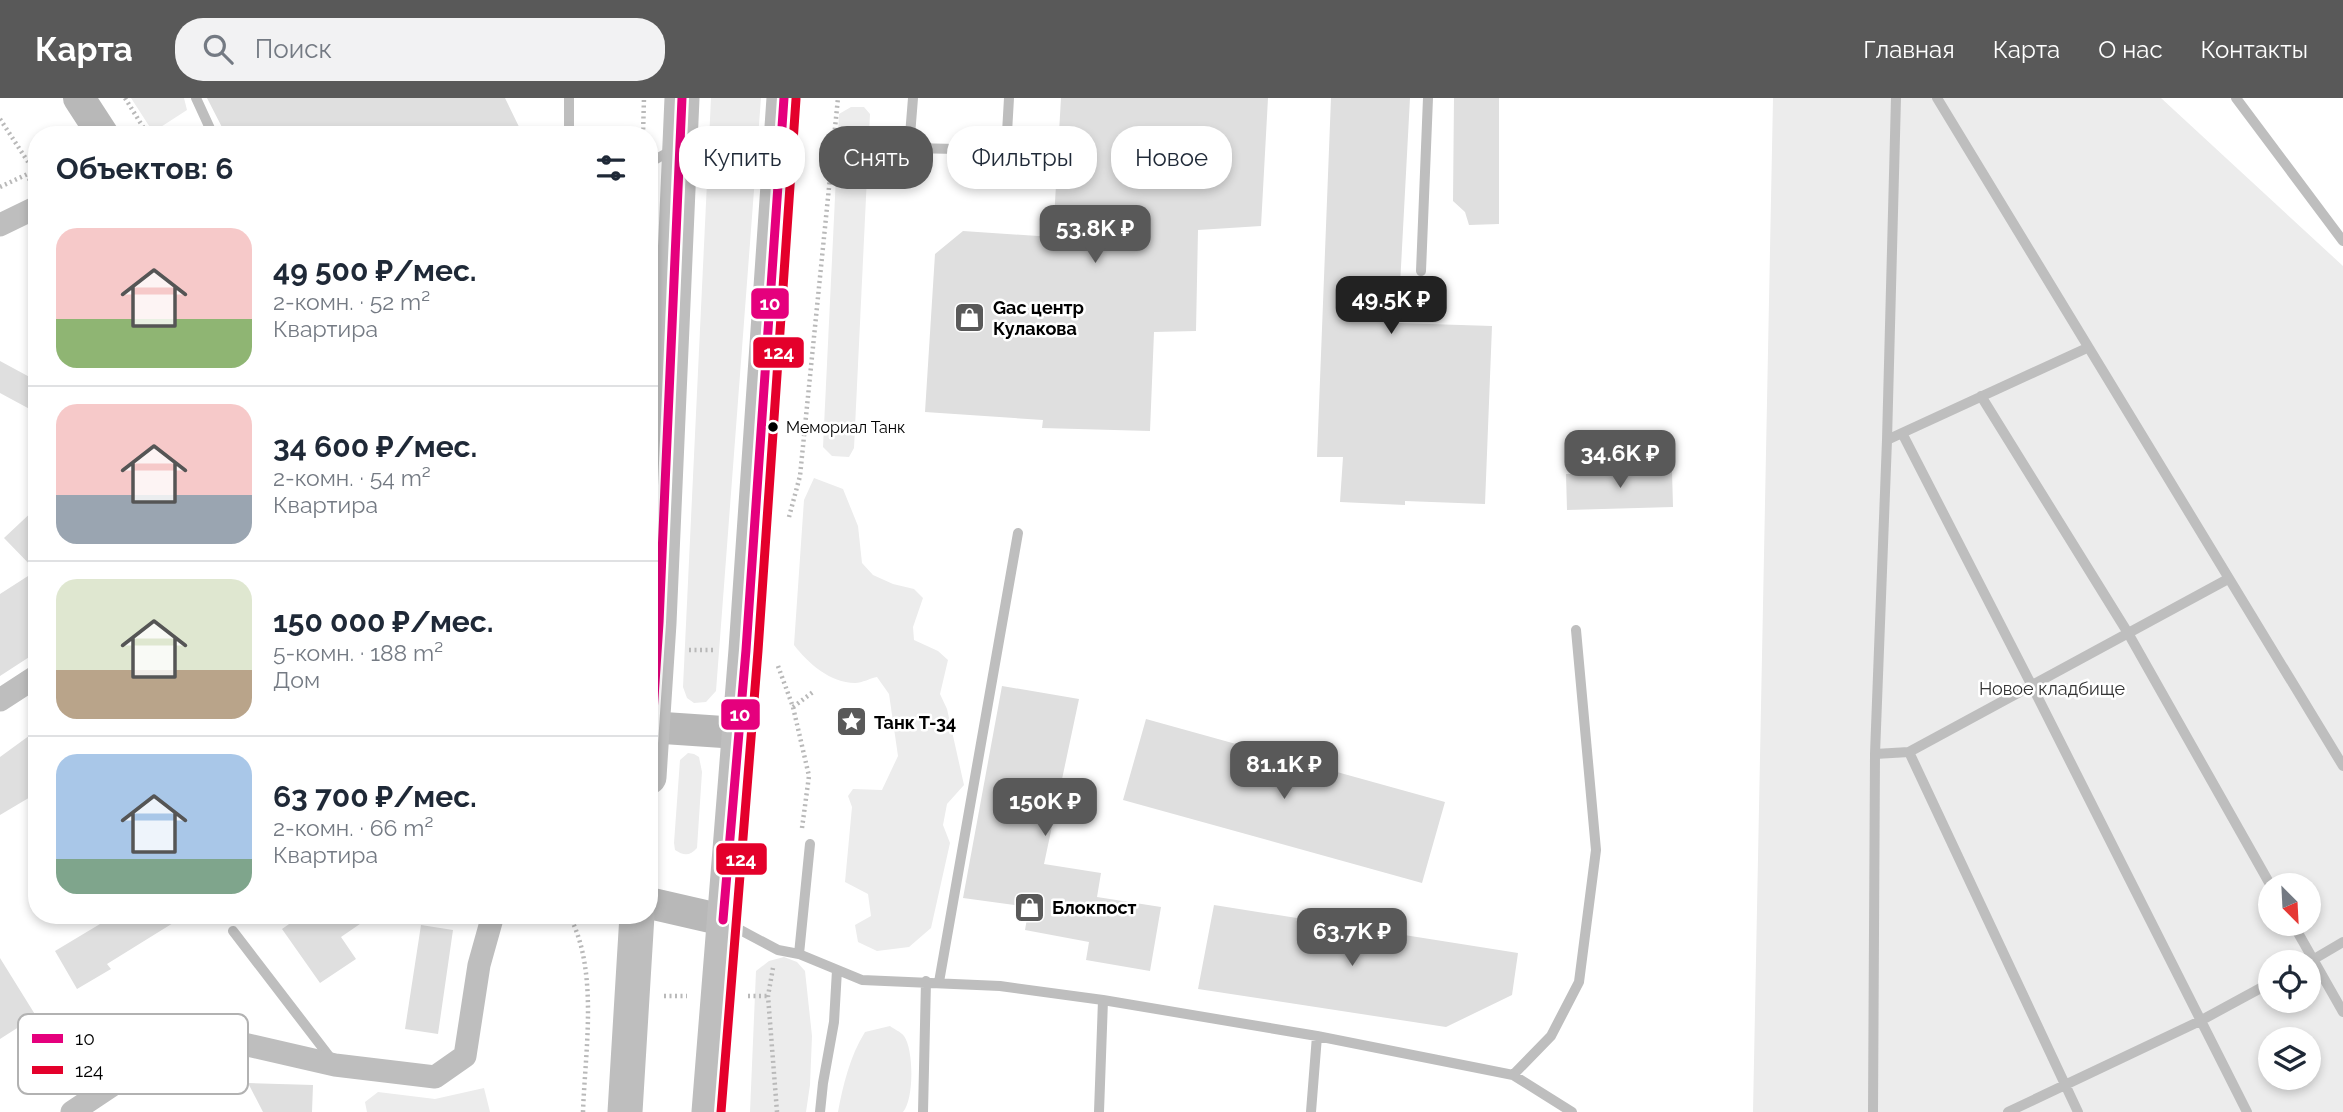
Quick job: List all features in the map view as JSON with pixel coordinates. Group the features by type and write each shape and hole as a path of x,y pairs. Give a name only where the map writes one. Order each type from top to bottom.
{"main road":[{"path":"79,98 97,126"},
{"path":"681,126 682,98"},
{"path":"709,1112 746,650 784,98"},
{"path":"658,616 665,377 679,161"},
{"path":"658,727 738,733"},
{"path":"658,905 723,920"},
{"path":"623,924 632,979"},
{"path":"625,1112 636,924"}],"street":[{"path":"0,225 28,200"},
{"path":"0,700 28,682"},
{"path":"248,1045 335,1065 435,1077 466,1056 479,965 490,924"},
{"path":"72,1112 99,1094"}],"lane":[{"path":"196,98 209,126"},
{"path":"569,98 569,126"},
{"path":"913,98 909,148 1006,150 1009,98"},
{"path":"1421,271 1428,98"},
{"path":"1873,1112 1875,754 1896,98"},
{"path":"1937,98 2343,766"},
{"path":"2236,98 2343,241"},
{"path":"658,158 679,147"},
{"path":"1887,440 2087,348"},
{"path":"1981,396 2128,634 2264,873"},
{"path":"1902,433 2247,1112"},
{"path":"939,982 1018,533"},
{"path":"1875,754 1909,752 2228,579"},
{"path":"1513,1075 1551,1036 1579,982 1596,850 1576,630"},
{"path":"1909,752 2078,1112"},
{"path":"799,954 805,843"},
{"path":"723,920 778,950 799,954 863,980 1000,986 1103,1000 1317,1037 1513,1075 1572,1112"},
{"path":"233,931 335,1065"},
{"path":"2321,955 2343,942"},
{"path":"820,1112 834,1022 837,970"},
{"path":"2321,978 2343,1012"},
{"path":"923,1112 926,981"},
{"path":"2008,1112 2200,1021 2258,990"},
{"path":"1099,1112 1103,1000"},
{"path":"1311,1112 1317,1037"}],"path":[{"path":"125,98 142,126"},
{"path":"643,126 644,98"},
{"path":"787,527 800,476 838,98"},
{"path":"0,119 28,162"},
{"path":"0,187 28,174"},
{"path":"658,650 746,650 774,655 793,707 809,776 805,843"},
{"path":"793,707 814,692"},
{"path":"573,924 581,943 587,994 583,1112"},
{"path":"777,1112 768,996 774,957 778,950"},
{"path":"587,994 632,979 717,996 768,996"}],"green space":[{"path":"131,98 184,98 187,110 162,126 149,126"},
{"path":"711,98 761,98 759,126 710,126"},
{"name":"Новое кладбище","path":"1773,98 2161,98 2343,266 2343,1112 1753,1112"},
{"path":"851,107 864,107 870,114 869,126 838,126 839,114"},
{"path":"707,189 754,189 716,691 706,702 694,703 687,698 683,687"},
{"path":"835,189 866,189 854,448 849,457 832,456 823,447"},
{"path":"814,478 843,489 858,526 862,563 873,575 914,589 923,598 913,627 914,640 938,651 948,660 940,694 947,709 964,785 947,804 943,825 950,843 931,928 909,947 877,951 858,942 855,925 871,916 868,894 845,882 852,807 848,796 853,789 882,790 898,756 889,694 877,677 855,683 828,676 806,659 794,645 804,500"},
{"path":"688,753 699,757 702,772 697,848 687,854 675,850 674,843 680,760"},
{"path":"784,957 797,962 805,971 812,1036 806,1112 750,1112 756,971 769,961"},
{"path":"890,1026 904,1036 910,1052 911,1086 907,1106 903,1112 838,1112 848,1071 865,1032"},
{"path":"484,1088 490,1112 367,1112 365,1102 378,1092 435,1099"}],"building":[{"path":"207,98 505,98 519,126 221,126"},
{"path":"1061,98 1268,98 1261,226 1198,230 1196,331 1154,332 1150,431 1042,428 1043,420 925,412 935,254 963,231 1053,237 1056,189 1097,189 1097,126 1059,126"},
{"path":"1331,98 1410,98 1398,323 1492,326 1485,504 1405,501 1405,505 1340,502 1343,457 1317,457"},
{"path":"1454,98 1499,98 1499,224 1469,225 1465,212 1453,201"},
{"path":"0,361 28,376 28,408 0,393"},
{"path":"1672,471 1673,507 1567,510 1566,474"},
{"path":"28,515 28,563 4,538"},
{"path":"28,576 28,658 0,676 0,594"},
{"path":"1002,686 1079,699 1044,864 1101,873 1097,897 1161,907 1150,971 1086,960 1089,942 1025,930 1029,907 963,898"},
{"path":"1146,719 1445,802 1422,883 1123,800"},
{"path":"28,737 28,798 0,815 0,757"},
{"path":"1214,905 1518,953 1512,995 1446,1027 1198,989"},
{"path":"100,924 171,924 107,964 111,969 77,989 55,951"},
{"path":"289,924 360,924 341,937 356,959 320,983 282,929"},
{"path":"421,925 453,930 438,1034 405,1029"},
{"path":"0,958 35,1014 18,1014 18,1028 0,1039"},
{"path":"248,1083 313,1085 312,1112 263,1112"}],"transit line":[{"name":"10","path":"658,638 682,98"},
{"name":"10","path":"723,920 746,650 784,98"},
{"name":"124","path":"721,1112 758,651 796,99"}],"place":[{"name":"Gac центр Кулакова","path":"970,317"},
{"name":"Мемориал Танк","path":"773,427"},
{"name":"Танк Т-34","path":"851,722"},
{"name":"Блокпост","path":"1029,907"}]}
